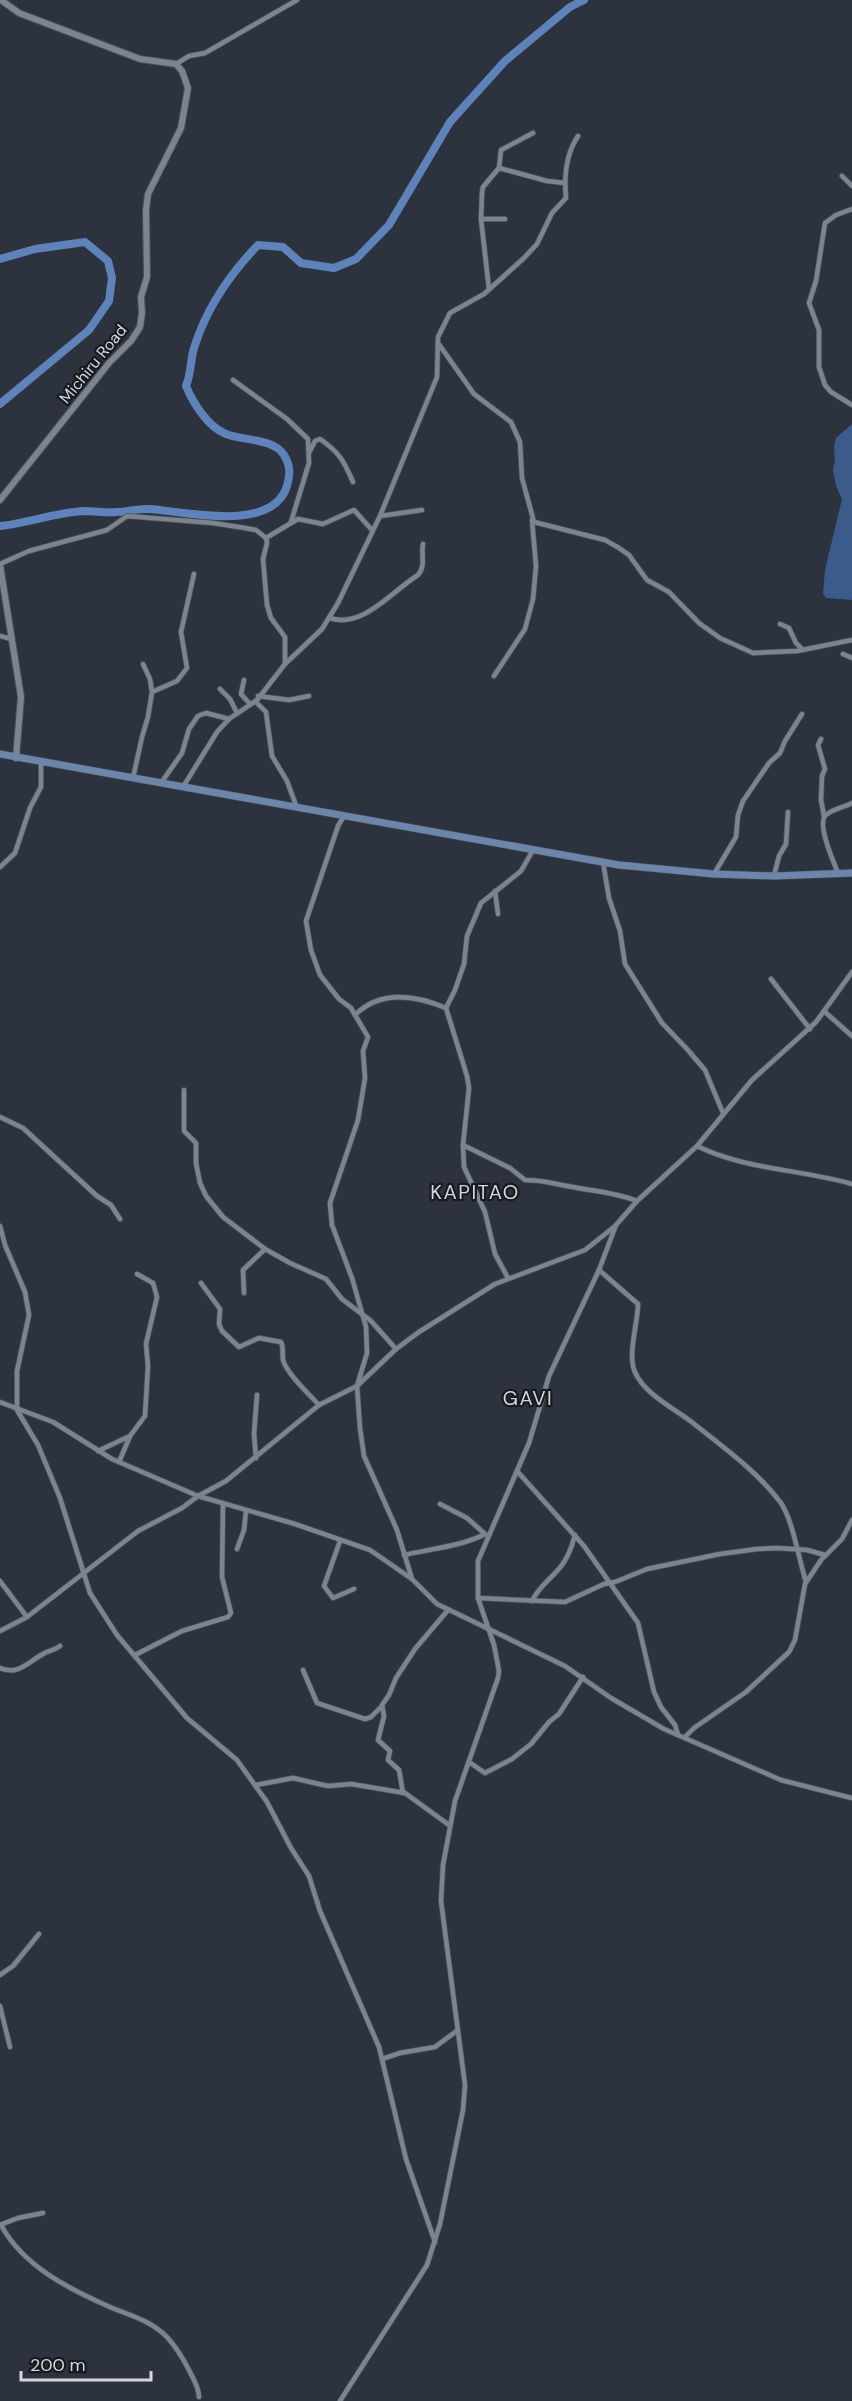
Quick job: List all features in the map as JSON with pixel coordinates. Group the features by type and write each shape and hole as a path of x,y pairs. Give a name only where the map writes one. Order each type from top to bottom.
{"main road":[{"path":"0,754 603,862 714,874 774,876 852,873"}],"street":[{"path":"1,0 19,13 140,59 176,64 189,56 211,50 297,0"},
{"name":"Michiru Road","path":"0,500 109,363 131,341 140,327 141,297 147,277 146,210 148,194 181,128 188,99 187,81 176,64"},
{"path":"489,289 481,219 483,188 499,168 501,150 533,133"},
{"path":"183,787 213,737 229,719 255,700 285,664 322,629 329,618 351,580 380,516 437,378 438,343 450,313 489,289 537,244 552,213 566,198 565,183 572,145 578,135"},
{"path":"499,168 547,182 565,183"},
{"path":"842,176 852,186"},
{"path":"852,209 836,215 825,223 816,281 809,303 819,330 820,374 831,392 852,405"},
{"path":"481,219 505,219"},
{"path":"438,343 474,394 511,423 520,442 522,478 530,503 536,566 533,599 525,630 494,676"},
{"path":"233,380 308,440 309,463 291,522"},
{"path":"310,451 315,441 320,439 328,444 341,455 353,482"},
{"path":"266,538 298,519 323,524 354,510 372,530"},
{"path":"380,516 422,510"},
{"path":"16,758 21,697 0,564 29,551 107,530 127,516 245,528 256,530 266,538 263,559 267,606 271,618 285,637 285,664"},
{"path":"532,520 605,540 619,548 629,555 647,580 669,592 699,623 720,638 747,651 758,654 803,650 852,640"},
{"path":"329,618 344,621 354,618 387,598 418,575 421,572 423,561 423,544"},
{"path":"152,692 177,681 188,668 181,632 194,574"},
{"path":"780,624 789,628 796,644 803,650"},
{"path":"0,636 11,639"},
{"path":"843,654 852,658"},
{"path":"133,778 152,692 150,679 142,664"},
{"path":"244,680 242,694 255,700 265,711 272,756 287,781 297,807"},
{"path":"220,689 232,702 237,713"},
{"path":"255,700 289,700 309,696"},
{"path":"161,783 182,753 189,729 198,716 206,713 229,719"},
{"path":"714,874 736,837 738,815 743,801 769,764 780,753 802,714"},
{"path":"821,739 818,745 825,769 822,776 821,800 824,816 823,830 838,873"},
{"path":"0,867 15,853 30,808 39,792 41,763"},
{"path":"824,816 852,803"},
{"path":"774,876 779,855 786,844 788,812"},
{"path":"344,816 338,826 306,921 311,950 320,975 339,999 351,1008 368,1037 363,1051 365,1078 358,1120 330,1203 330,1216 364,1315 367,1353 357,1386 364,1456 397,1530 412,1579"},
{"path":"508,1278 495,1254 484,1212 464,1167 463,1145 468,1105 468,1082 446,1008 464,964 470,927 480,903 521,871 533,850"},
{"path":"603,862 609,898 620,931 625,964 662,1023 705,1070 723,1113"},
{"path":"495,891 498,914"},
{"path":"0,1631 27,1617 138,1531 226,1481 320,1405 357,1386 396,1349 444,1316 508,1278 585,1250 616,1225 637,1201 697,1146 752,1080 810,1029 825,1012 852,972"},
{"path":"771,979 810,1029"},
{"path":"351,1008 362,1008 395,996 428,1000 446,1008"},
{"path":"355,1016 362,1008"},
{"path":"825,1012 852,1036"},
{"path":"184,1090 184,1131 196,1143 197,1173 206,1196 223,1217 265,1249 326,1280 342,1299 364,1315 396,1349"},
{"path":"0,1117 22,1128 97,1196 108,1202 120,1219"},
{"path":"463,1145 510,1168 525,1180 546,1180 558,1185 615,1194 637,1201"},
{"path":"697,1146 715,1155 749,1166 812,1174 852,1184"},
{"path":"340,2401 427,2265 435,2242 465,2094 441,1901 449,1825 498,1678 498,1662 478,1598 478,1561 486,1535 517,1472 535,1428 549,1376 599,1270 616,1225"},
{"path":"0,1226 5,1245 25,1292 29,1316 17,1371 17,1410 38,1445 60,1498 90,1593 102,1613 187,1718 233,1755 256,1785 309,1876 320,1911 382,2059 406,2159 435,2242"},
{"path":"244,1293 243,1270 265,1249"},
{"path":"599,1270 638,1304 633,1368 638,1379 760,1478 785,1510 806,1582"},
{"path":"119,1462 130,1436 145,1416 148,1366 146,1344 157,1297 153,1283 137,1274"},
{"path":"201,1284 220,1309 219,1324 227,1337 240,1347 259,1338 281,1342 283,1360 298,1382 320,1405"},
{"path":"256,1458 254,1434 257,1395"},
{"path":"0,1402 53,1422 119,1462 198,1496 295,1524 370,1550 412,1579 429,1597 448,1610 565,1666 629,1709 678,1735 781,1780 852,1798"},
{"path":"98,1451 130,1436"},
{"path":"517,1472 575,1535 638,1623 655,1694 661,1707 675,1725 678,1735"},
{"path":"440,1504 466,1518 486,1535"},
{"path":"135,1655 182,1631 228,1617 231,1613 222,1576 223,1505"},
{"path":"237,1549 244,1530 246,1511"},
{"path":"685,1737 694,1728 746,1692 789,1652 795,1640 802,1593 806,1582 825,1555 840,1541 852,1520"},
{"path":"404,1555 444,1545 462,1544 486,1535"},
{"path":"532,1601 540,1588 560,1568 572,1547 575,1535"},
{"path":"340,1541 324,1586 333,1598 354,1588"},
{"path":"478,1598 565,1602 647,1569 720,1554 772,1548 812,1551 825,1555"},
{"path":"0,1581 27,1617"},
{"path":"303,1670 317,1703 365,1719 370,1717 382,1706 405,1662 448,1610"},
{"path":"0,1668 11,1671 26,1667 43,1653 60,1646"},
{"path":"469,1762 485,1773 521,1752 559,1714 583,1677"},
{"path":"382,1706 384,1716 378,1739 390,1751 387,1759 399,1770 403,1793"},
{"path":"256,1785 292,1778 328,1786 351,1784 403,1793 411,1796 449,1825"},
{"path":"0,1975 13,1966 39,1934"},
{"path":"0,2006 10,2047"},
{"path":"382,2059 400,2053 435,2047 458,2030"},
{"path":"43,2213 18,2218 1,2225 9,2240 49,2275 111,2308 142,2319 166,2336 186,2364 199,2397"}],"shaded area":[{"path":"852,424 852,600 826,598 823,594 825,570 842,499 836,486 833,470 834,447 836,438"}],"waterway":[{"path":"0,526 85,511 121,512 145,509 204,515 246,515 264,510 278,501 289,478 289,467 284,455 266,443 219,431 202,414 186,386 193,350 200,331 221,292 238,267 258,245 283,247 301,263 334,268 356,259 389,225 450,122 505,61 570,7 584,0"},
{"path":"0,259 35,249 85,242 108,261 112,278 109,301 89,330 0,404"}],"district":[{"name":"KAPITAO","path":"475,1192"},
{"name":"GAVI","path":"528,1398"}]}
